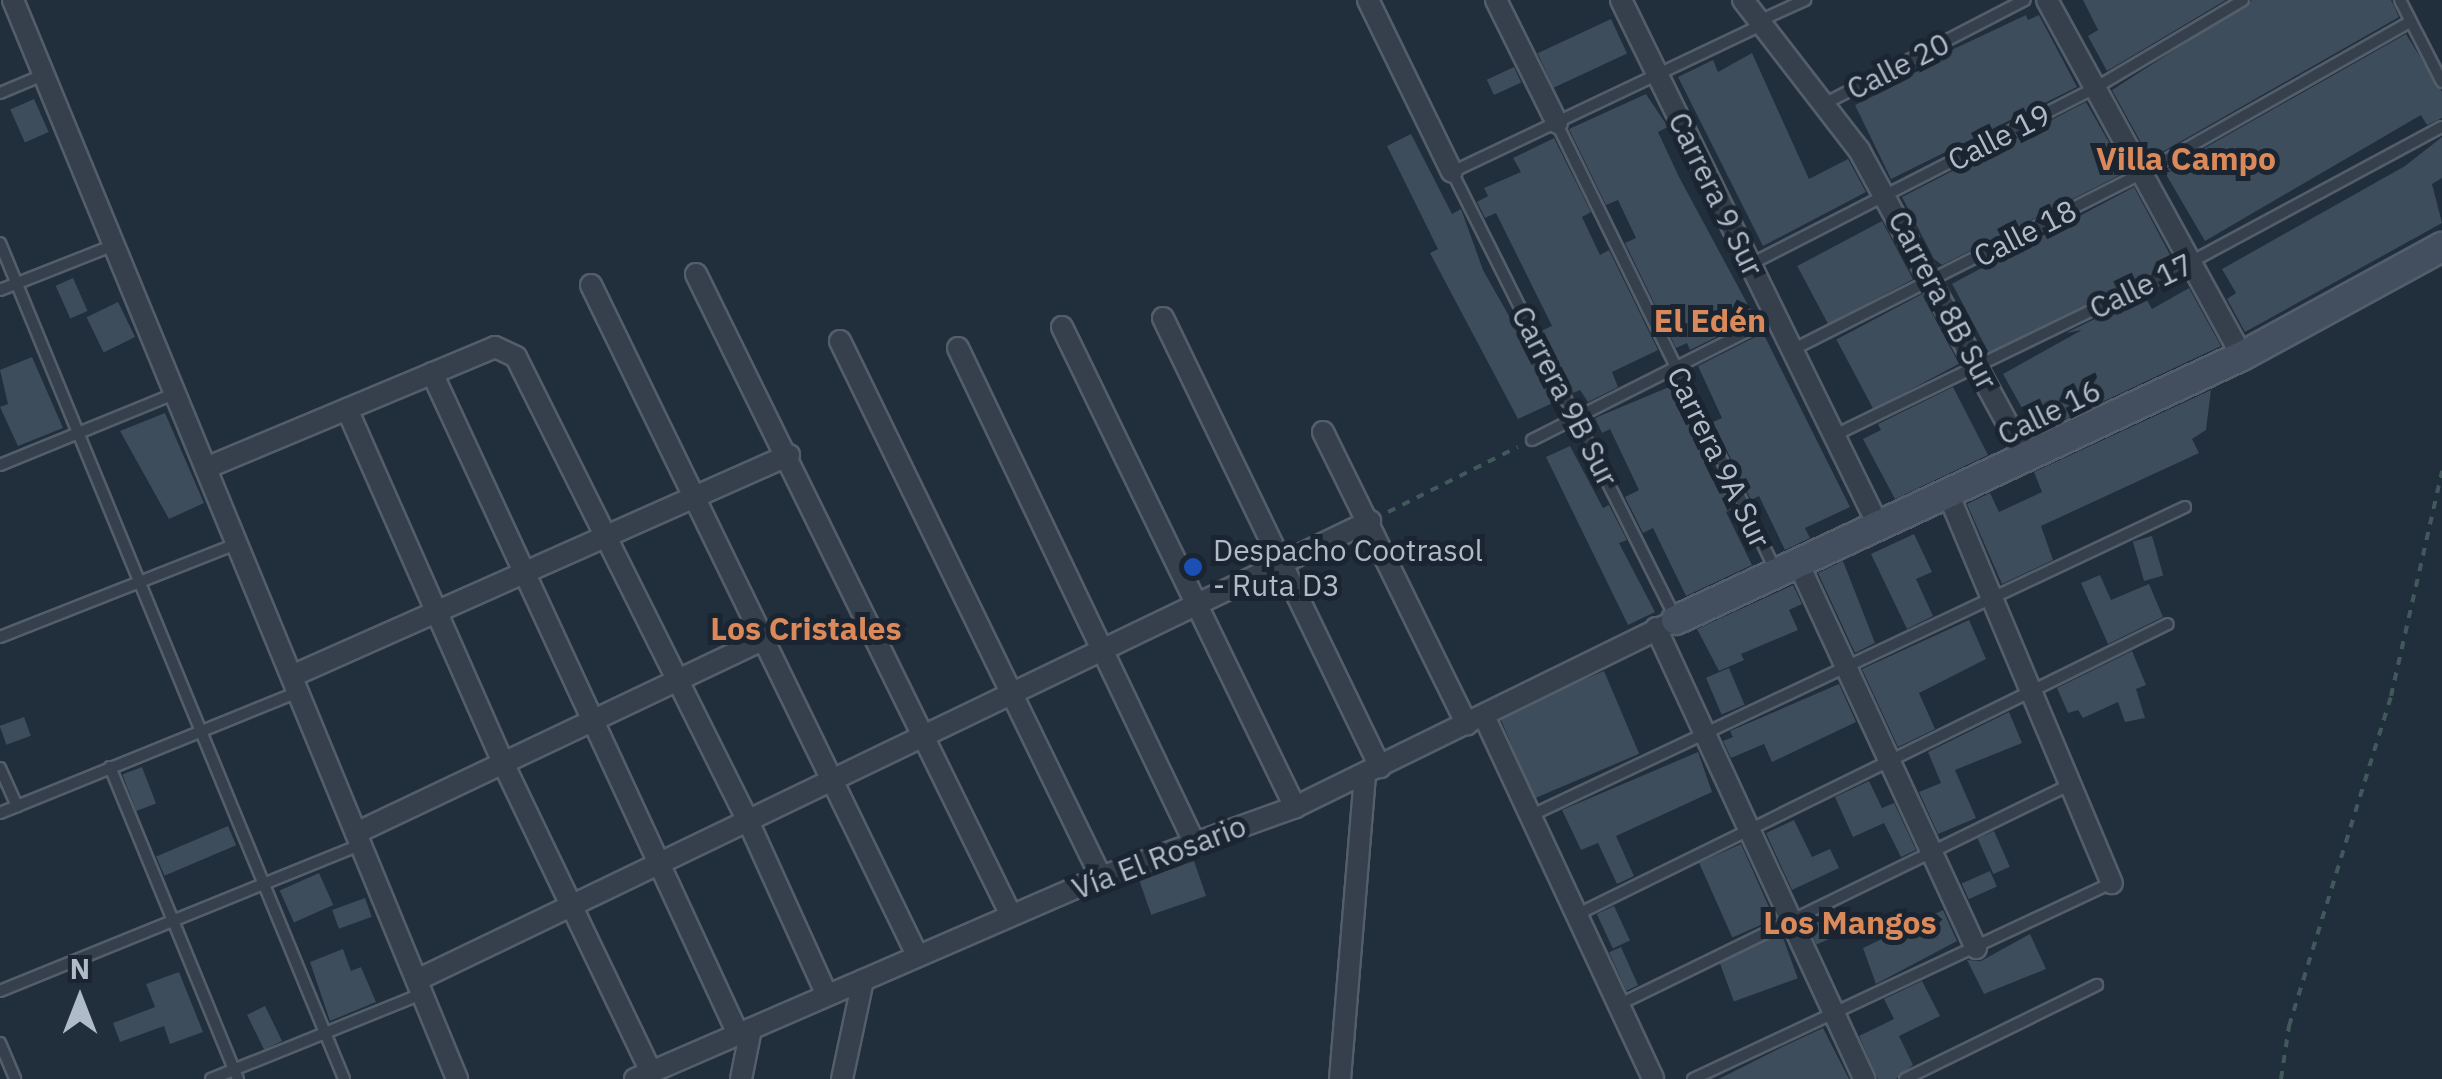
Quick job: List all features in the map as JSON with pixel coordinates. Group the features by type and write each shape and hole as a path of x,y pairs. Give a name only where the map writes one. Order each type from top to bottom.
{"street":[{"path":"14,0 457,1079"},
{"path":"1368,0 1452,172"},
{"path":"1496,0 1557,123"},
{"name":"Carrera 9 Sur","path":"1621,0 1880,529"},
{"name":"Carrera 8B Sur","path":"1744,0 1824,104 1886,195 1980,364 2027,459"},
{"path":"2047,0 2242,356"},
{"name":"Calle 16","path":"1666,624 1880,529 2242,356 2442,246"},
{"path":"696,274 789,455 1011,915"},
{"path":"591,284 767,638 917,955"},
{"path":"1164,318 1285,562 1372,772 1340,1079"},
{"path":"1062,327 1295,807"},
{"path":"840,341 1101,877"},
{"path":"206,468 494,346 516,357 531,376 602,538 748,821 827,995"},
{"path":"958,348 1194,842"},
{"path":"432,373 590,722 745,1031 741,1079"},
{"path":"347,409 434,613 572,905 642,1077"},
{"path":"1323,432 1476,720 1532,815 1653,1079"},
{"path":"295,684 434,613 789,455"},
{"path":"1949,496 2112,883"},
{"path":"419,987 572,905 1370,521"},
{"path":"1788,570 1845,668 1976,948"},
{"path":"1666,624 1705,735 1745,831 1864,1079"},
{"name":"Vía El Rosario","path":"642,1077 1101,877 1295,807 1666,624"},
{"path":"359,839 503,764 767,638"},
{"path":"842,1079 863,980"}],"lane":[{"path":"1452,172 1658,75 1805,0"},
{"name":"Calle 20","path":"1824,104 2025,0"},
{"name":"Calle 19","path":"1750,264 2095,88 2243,0"},
{"path":"2400,0 2442,82"},
{"name":"Calle 18","path":"1792,350 2141,174 2411,21"},
{"path":"0,94 44,74"},
{"name":"Carrera 9A Sur","path":"1557,123 1675,368 1788,570"},
{"name":"Calle 17","path":"1834,435 2189,262 2442,127"},
{"name":"Carrera 9B Sur","path":"1452,172 1576,418 1666,624"},
{"path":"0,243 138,581 204,730 344,1079"},
{"path":"0,290 114,245"},
{"path":"1532,440 1776,318"},
{"path":"0,465 175,393"},
{"path":"1532,815 2185,506"},
{"path":"0,637 237,544"},
{"path":"1578,914 2168,624"},
{"path":"0,813 204,730 295,684"},
{"path":"110,767 236,1074"},
{"path":"0,768 17,806"},
{"path":"1620,1004 2071,784"},
{"path":"0,991 359,839"},
{"path":"1693,1079 2112,883"},
{"path":"1905,1079 2097,985"},
{"path":"211,1079 236,1074 419,987"},
{"path":"0,1043 15,1079"}],"path":[{"path":"1370,521 1532,440"},
{"path":"2281,1079 2289,1026 2391,696 2442,471"}],"building":[{"path":"2083,0 2226,0 2107,71 2088,36 2098,30"},
{"path":"2252,0 2391,0 2399,17 2150,159 2112,90"},
{"path":"2026,15 2028,20 2039,15 2077,87 1891,179 1855,105 1910,78 1907,71"},
{"path":"1611,19 1627,53 1554,88 1538,53"},
{"path":"2406,34 2442,92 2442,118 2427,125 2421,115 2205,241 2164,171"},
{"path":"1752,53 1809,179 1848,159 1866,192 1763,246 1678,77 1713,60 1718,72"},
{"path":"1514,67 1521,82 1494,95 1487,80"},
{"path":"1646,94 1668,127 1658,132 1679,177 1755,318 1690,350 1687,343 1676,348 1625,243 1636,238 1618,200 1606,205 1569,129"},
{"path":"34,99 49,132 25,142 10,110"},
{"path":"2086,102 2126,172 1942,265 1934,259 1902,197"},
{"path":"1411,134 1452,214 1461,209 1483,270 1557,401 1518,419 1430,253 1438,249 1387,146"},
{"path":"2442,137 2442,178 2432,184 2442,223 2245,332 2227,299 2236,293 2222,269 2405,166"},
{"path":"1554,138 1591,212 1582,217 1600,255 1609,250 1658,350 1612,372 1618,387 1588,402 1580,390 1573,393 1541,331 1552,326 1496,213 1485,218 1477,202 1488,196 1484,188 1521,172 1513,158"},
{"path":"2134,187 2173,261 1992,358 1952,284"},
{"path":"1882,221 1913,279 1828,324 1797,266"},
{"path":"73,278 88,311 70,319 56,286"},
{"path":"2189,288 2221,346 2036,433 2003,374 2082,330 2066,333 2144,295 2152,309"},
{"path":"1922,294 1959,364 1873,409 1836,340"},
{"path":"118,302 135,337 104,352 87,317"},
{"path":"1763,333 1850,507 1805,528 1810,538 1785,550 1759,496 1751,500 1713,422 1722,418 1698,366"},
{"path":"32,357 63,428 18,446 0,407 8,404 0,370"},
{"path":"1669,387 1735,508 1726,512 1752,565 1686,596 1653,528 1643,533 1625,497 1639,490 1610,429 1602,433 1595,418"},
{"path":"1953,387 1988,455 1895,499 1863,439 1881,430 1878,424"},
{"path":"2211,390 2206,430 2192,439 2199,453 2041,526 2053,560 2002,584 1967,504 1990,493 1999,512 2042,492 2034,472"},
{"path":"165,413 204,503 169,519 120,431"},
{"path":"1570,446 1603,508 1609,505 1627,540 1619,543 1655,612 1628,625 1546,457"},
{"path":"1914,534 1932,572 1916,579 1933,616 1907,629 1871,554"},
{"path":"2152,536 2163,575 2144,581 2133,542"},
{"path":"1843,561 1875,643 1855,653 1818,573"},
{"path":"2100,575 2111,600 2149,584 2163,617 2108,644 2081,583"},
{"path":"1793,585 1802,604 1789,610 1798,630 1741,654 1744,660 1719,671 1697,629"},
{"path":"1969,620 1986,659 1919,693 1935,729 1898,747 1862,669"},
{"path":"2132,651 2146,685 2136,689 2145,718 2125,722 2118,702 2083,718 2078,710 2068,713 2057,688"},
{"path":"1729,668 1745,705 1722,715 1706,678"},
{"path":"1604,671 1639,754 1534,798 1499,716"},
{"path":"1839,684 1856,722 1772,762 1764,744 1731,758 1723,741 1733,737 1730,731"},
{"path":"2009,712 2022,743 1955,770 1976,818 1938,834 1919,792 1941,783 1928,752"},
{"path":"24,717 31,736 6,745 0,726"},
{"path":"1698,752 1712,792 1616,836 1634,876 1617,884 1598,843 1581,850 1562,810"},
{"path":"142,767 156,803 136,811 122,775"},
{"path":"1869,781 1882,808 1894,803 1916,850 1901,857 1884,823 1853,837 1835,797"},
{"path":"1794,820 1812,857 1830,849 1839,868 1792,890 1766,833"},
{"path":"228,826 236,845 164,876 156,856"},
{"path":"1994,831 2010,867 1993,874 1978,838"},
{"path":"1741,844 1774,919 1732,938 1699,863"},
{"path":"1194,861 1206,896 1151,915 1139,880"},
{"path":"1990,871 1997,887 1969,899 1962,884"},
{"path":"319,873 333,905 294,922 280,890"},
{"path":"365,898 372,917 339,929 332,910"},
{"path":"1614,906 1630,940 1613,948 1597,914"},
{"path":"1845,910 1853,928 1817,945 1808,926"},
{"path":"1943,910 1957,941 1876,984 1863,948"},
{"path":"2030,934 2046,969 1984,994 1967,960 1981,961"},
{"path":"1782,935 1798,978 1734,1001 1718,958"},
{"path":"1621,947 1638,985 1626,991 1609,952"},
{"path":"343,949 351,971 361,967 376,1002 330,1021 310,962"},
{"path":"179,972 203,1032 170,1044 164,1026 120,1042 113,1023 155,1007 146,984"},
{"path":"1922,981 1940,1016 1899,1036 1913,1065 1896,1079 1878,1079 1859,1036 1894,1019 1884,999"},
{"path":"265,1006 282,1041 264,1050 247,1015"},
{"path":"1823,1028 1849,1079 1719,1079 1782,1047"}],"place":[{"name":"Despacho Cootrasol - Ruta D3","path":"1193,567"}],"district":[{"name":"Villa Campo","path":"2186,158"},
{"name":"El Edén","path":"1710,320"},
{"name":"Los Cristales","path":"806,628"},
{"name":"Los Mangos","path":"1850,922"}]}
